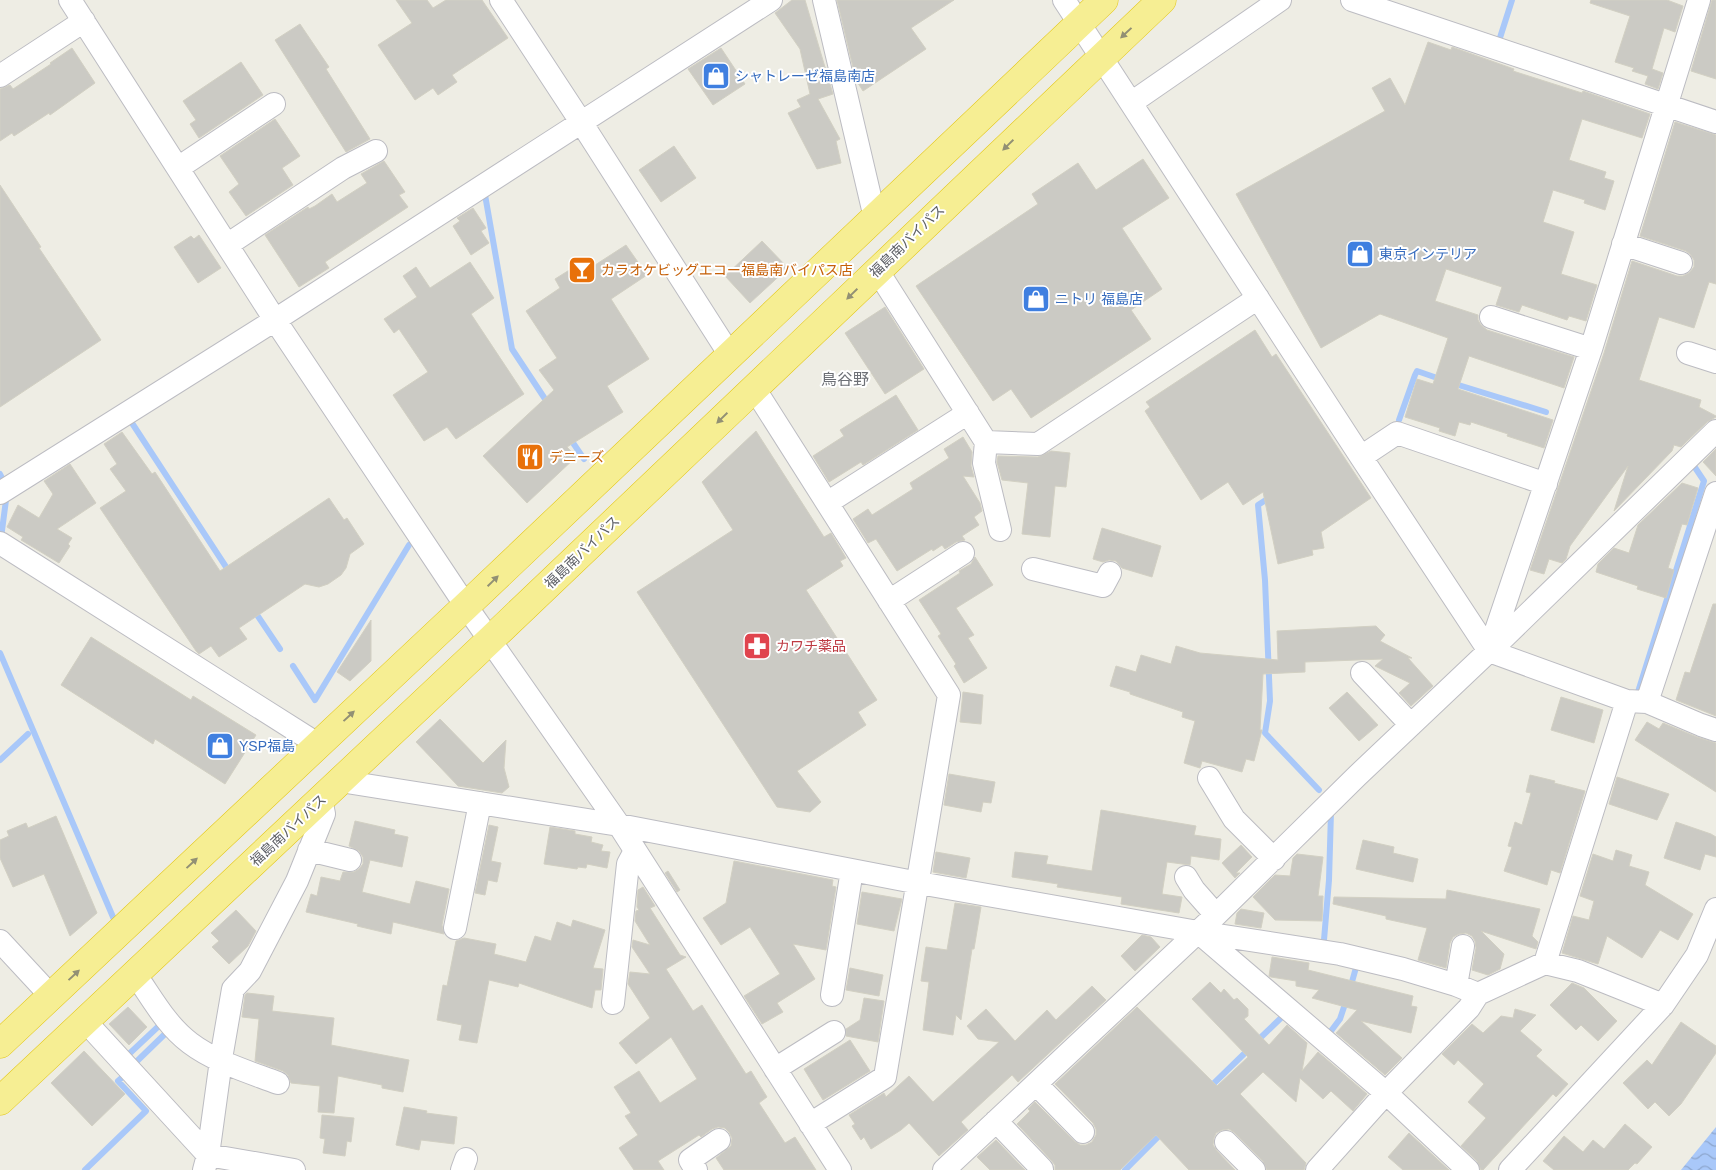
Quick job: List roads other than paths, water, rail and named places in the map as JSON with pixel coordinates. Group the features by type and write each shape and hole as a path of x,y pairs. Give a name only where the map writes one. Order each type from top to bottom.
{"highway":[{"path":"0,1044 466,606 1104,0"},
{"name":"福島南バイパス","path":"0,1101 490,640 1101,56 1162,0"}],"street":[{"path":"70,0 274,320 466,606 619,825 840,1170"},
{"path":"501,0 730,355"},
{"path":"0,492 274,320 771,0"},
{"path":"824,0 875,218"},
{"path":"1064,0 1489,651 1716,730"},
{"path":"1131,103 1280,0"},
{"path":"1352,0 1716,122"},
{"path":"1489,651 1591,349 1699,0"},
{"path":"0,76 84,21"},
{"path":"178,168 274,104"},
{"path":"227,245 343,168 376,151"},
{"path":"1623,244 1681,263"},
{"path":"877,270 986,442 984,463 1000,530"},
{"path":"986,442 1038,444 1258,298"},
{"path":"1491,317 1591,349"},
{"path":"1688,353 1716,362"},
{"path":"754,388 949,695 919,883 885,1076 810,1124"},
{"path":"827,503 968,413"},
{"path":"944,1170 1216,915 1716,430"},
{"path":"1361,457 1397,433 1546,484"},
{"path":"1545,963 1637,701 1716,493"},
{"path":"0,543 319,745"},
{"path":"889,601 963,553"},
{"path":"1033,569 1103,586 1110,573"},
{"path":"1362,673 1410,725"},
{"path":"1209,778 1234,819 1274,858"},
{"path":"340,781 619,825 919,883 1198,932 1340,954 1403,969 1456,985 1478,994"},
{"path":"206,1162 233,989 250,971 301,883 309,850 324,814 321,799"},
{"path":"456,928 480,803"},
{"path":"309,850 350,860"},
{"path":"613,1003 628,864 636,851"},
{"path":"832,995 852,870"},
{"path":"1186,877 1194,890 1216,915"},
{"path":"1510,1170 1662,1006 1711,938 1716,909"},
{"path":"1198,932 1386,1093 1468,1170"},
{"path":"0,942 52,996"},
{"path":"1456,985 1463,946"},
{"path":"1317,1170 1386,1093 1469,1008 1478,994 1545,963 1578,971 1662,1006"},
{"path":"135,974 151,1000 190,1044 221,1060 278,1082"},
{"path":"85,1022 206,1162 294,1170"},
{"path":"776,1070 834,1032"},
{"path":"1036,1084 1083,1132"},
{"path":"996,1121 1042,1169"},
{"path":"687,1167 719,1140"},
{"path":"1226,1142 1254,1170"}],"water":[{"path":"1716,1127 1716,1170 1681,1170"}],"waterway":[{"path":"1498,44 1512,0"},
{"path":"484,189 512,349 549,405"},
{"path":"1399,420 1417,371 1443,380"},
{"path":"1452,383 1546,412"},
{"path":"130,420 230,573"},
{"path":"569,437 584,459"},
{"path":"1638,692 1704,481 1692,463"},
{"path":"0,474 4,482"},
{"path":"1272,496 1258,505 1265,580 1270,701 1265,733 1319,790"},
{"path":"1,538 6,500"},
{"path":"293,666 315,700 409,545"},
{"path":"253,609 280,649"},
{"path":"0,653 116,924"},
{"path":"0,760 28,734"},
{"path":"1324,940 1329,880 1331,812"},
{"path":"1350,989 1357,964"},
{"path":"1328,1035 1340,1019 1347,998"},
{"path":"1256,1042 1283,1016"},
{"path":"129,1054 162,1023 160,1021"},
{"path":"134,1064 167,1032 169,1034"},
{"path":"1208,1089 1249,1049"},
{"path":"85,1170 146,1111 118,1081 126,1074"},
{"path":"1125,1170 1163,1132"}],"place":[{"name":"シャトレーゼ福島南店","path":"716,76"},
{"name":"東京インテリア","path":"1360,254"},
{"name":"カラオケビッグエコー福島南バイパス店","path":"582,270"},
{"name":"ニトリ 福島店","path":"1036,299"},
{"name":"デニーズ","path":"530,457"},
{"name":"カワチ薬品","path":"757,646"},
{"name":"YSP福島","path":"220,746"}],"district":[{"name":"鳥谷野","path":"845,379"}]}
